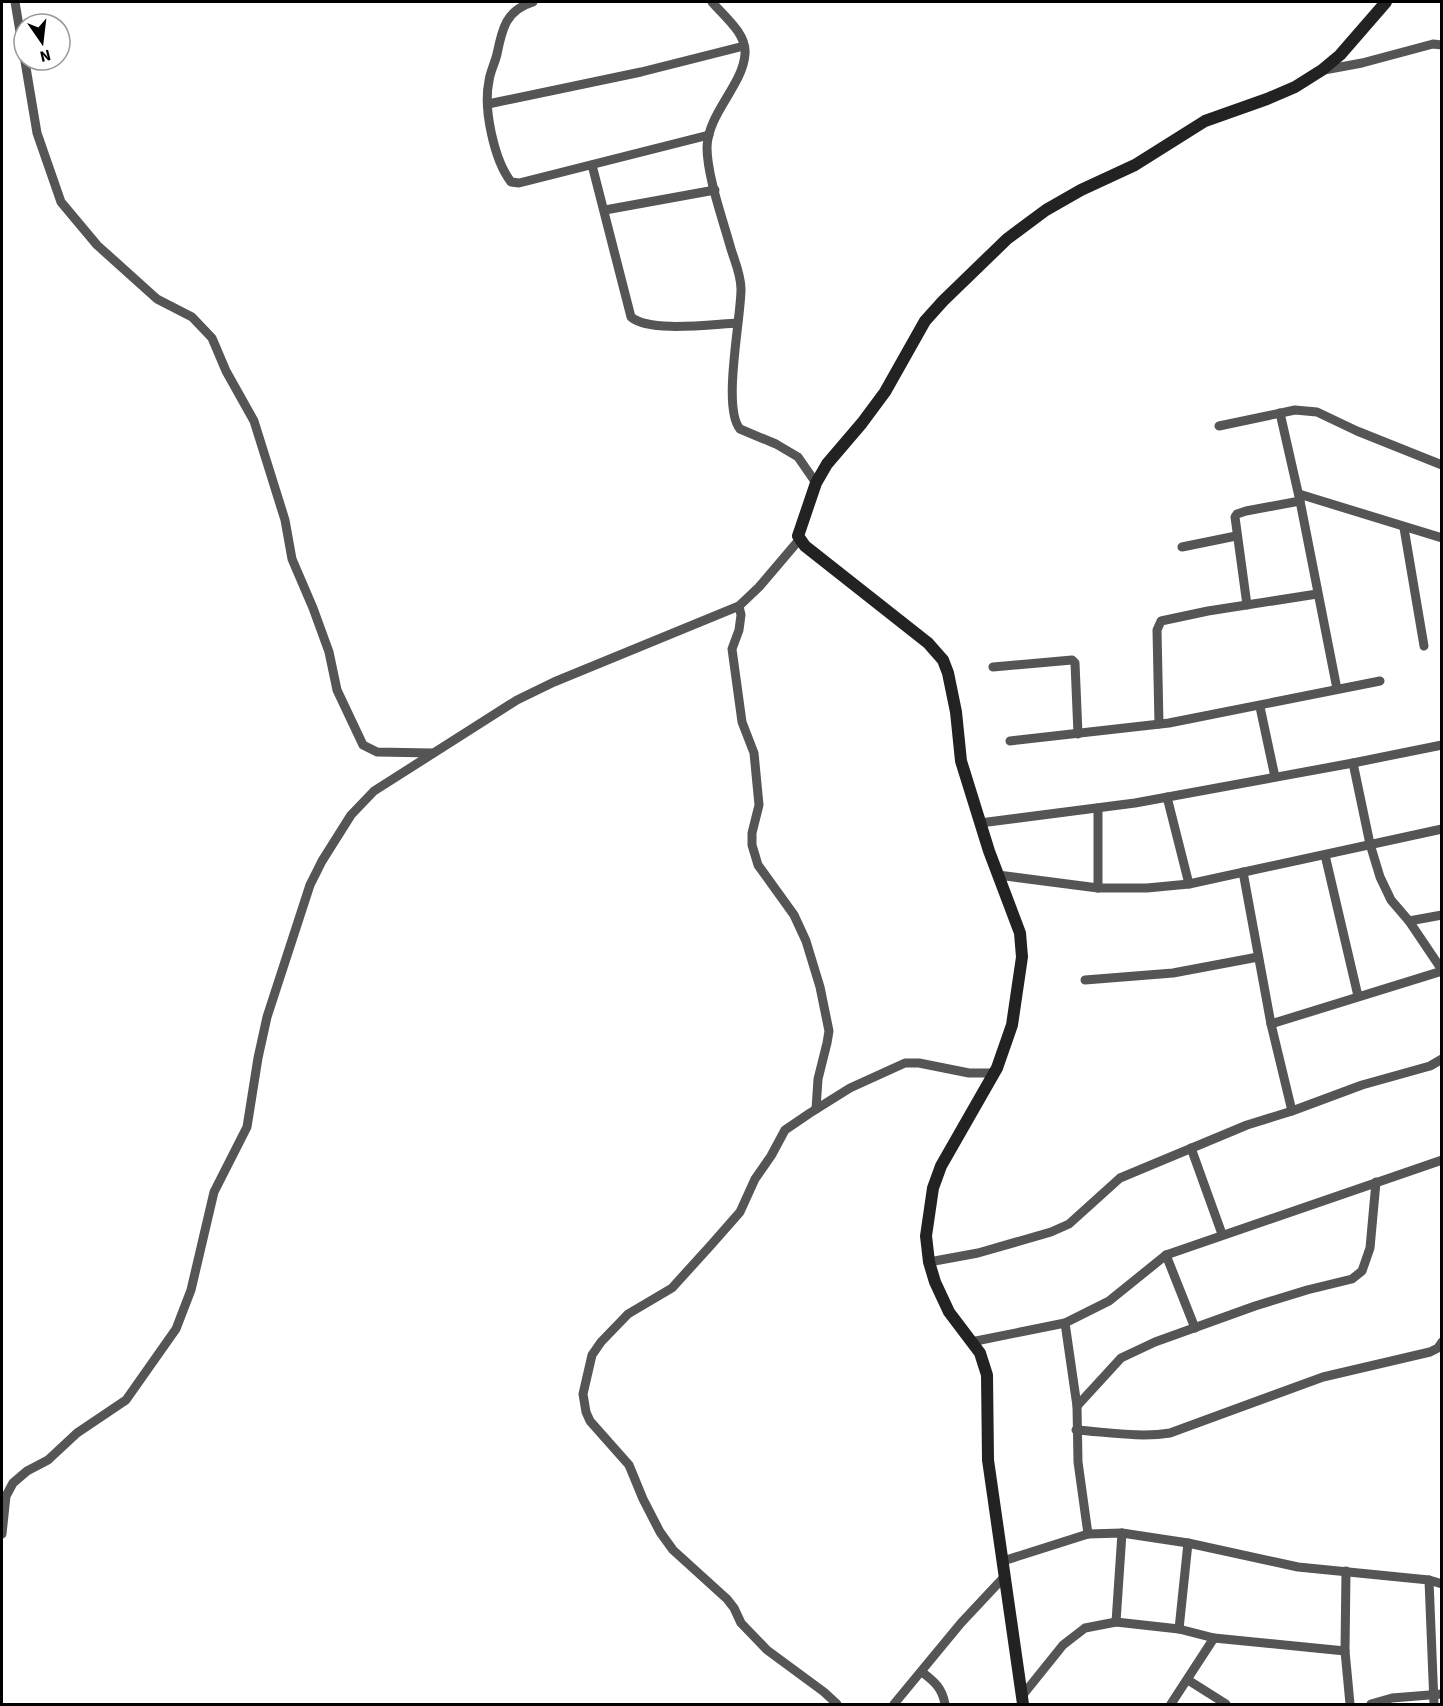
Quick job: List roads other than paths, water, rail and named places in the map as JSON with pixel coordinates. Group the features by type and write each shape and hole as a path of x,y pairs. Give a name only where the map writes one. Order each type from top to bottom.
{"street":[{"path":"15,2 37,133 63,207 97,244 157,299 192,317 212,338 226,371 254,421 285,520 292,559 326,644 337,690 363,745 377,752 432,753"},
{"path":"533,2 511,13 499,39 488,82 489,122 503,172 511,182 519,183 709,135"},
{"path":"712,2 741,37 745,54 740,72 717,114 707,148 715,190 740,279 741,296 732,395 733,414 736,425 744,432 776,444 798,457 816,483"},
{"path":"2,1534 6,1496 13,1484 27,1471 48,1460 76,1433 126,1400 176,1329 190,1290 214,1192 248,1126 258,1058 267,1017 310,885 351,815 374,791 517,700 554,682 739,606 759,587 799,540 798,536 816,483 828,464 885,392 925,321 1007,239 1046,210 1135,165 1205,121 1295,87 1340,55 1382,3"},
{"path":"1322,70 1362,63 1439,44"},
{"path":"488,104 641,72 744,46"},
{"path":"592,165 631,317 637,322 653,325 738,323"},
{"path":"605,210 715,190"},
{"path":"1219,426 1295,410 1317,412 1357,431 1442,465"},
{"path":"1281,413 1337,689"},
{"path":"1247,605 1236,536 1235,517 1237,514 1299,498 1442,538"},
{"path":"1404,528 1424,646"},
{"path":"1182,547 1236,536"},
{"path":"799,540 921,637 943,660 956,712 961,761 980,823 1020,933 1022,957 1012,1025 994,1073 941,1166 933,1188 926,1236 929,1262 935,1282 949,1312 980,1353 987,1375 988,1460 1023,1700"},
{"path":"1159,724 1157,630 1161,621 1317,594"},
{"path":"739,606 741,615 739,630 732,649 742,722 754,753 759,805 752,833 752,845 758,865 794,915 806,941 820,987 829,1031 818,1079 816,1109"},
{"path":"993,667 1072,660 1078,734"},
{"path":"1010,741 1159,724 1380,681"},
{"path":"1260,706 1275,777"},
{"path":"980,823 1167,797 1442,745"},
{"path":"1271,1024 1442,971 1409,921 1391,900 1380,877 1370,844 1353,763"},
{"path":"1167,797 1189,884"},
{"path":"1098,808 1098,888"},
{"path":"998,875 1098,888 1147,888 1189,884 1442,829"},
{"path":"1325,855 1358,996"},
{"path":"1243,872 1271,1024 1292,1111"},
{"path":"1409,921 1442,915"},
{"path":"1085,980 1173,974 1258,957"},
{"path":"929,1262 978,1252 1051,1232 1069,1224 1120,1178 1246,1125 1292,1111 1362,1084 1430,1066 1442,1059"},
{"path":"837,1704 767,1650 741,1623 728,1599 673,1550 660,1532 629,1465 590,1421 586,1412 583,1394 592,1355 628,1314 672,1288 740,1212 755,1179 785,1130 850,1088 904,1063 919,1063 969,1073 994,1073"},
{"path":"1191,1148 1222,1234"},
{"path":"971,1342 1065,1323 1109,1301 1166,1255 1442,1160"},
{"path":"1077,1406 1121,1358 1155,1342 1255,1306 1352,1279 1362,1271 1370,1248 1376,1182"},
{"path":"1166,1255 1195,1328"},
{"path":"1065,1323 1077,1406 1077,1462 1088,1534"},
{"path":"1076,1430 1150,1436 1170,1433 1323,1377 1431,1352 1442,1342"},
{"path":"1003,1561 1088,1534 1122,1533 1188,1543 1298,1567 1429,1580 1442,1584"},
{"path":"1116,1622 1122,1533"},
{"path":"1179,1629 1188,1543"},
{"path":"1346,1571 1345,1651 1350,1704"},
{"path":"894,1704 961,1623 1005,1576"},
{"path":"1429,1580 1438,1693 1434,1704"},
{"path":"1023,1700 1063,1645 1085,1628 1116,1622 1179,1629 1214,1638 1345,1651"},
{"path":"1171,1704 1214,1638"},
{"path":"922,1672 937,1683 943,1692 945,1704"},
{"path":"1188,1680 1226,1704"},
{"path":"1371,1704 1392,1698 1438,1693"}]}
